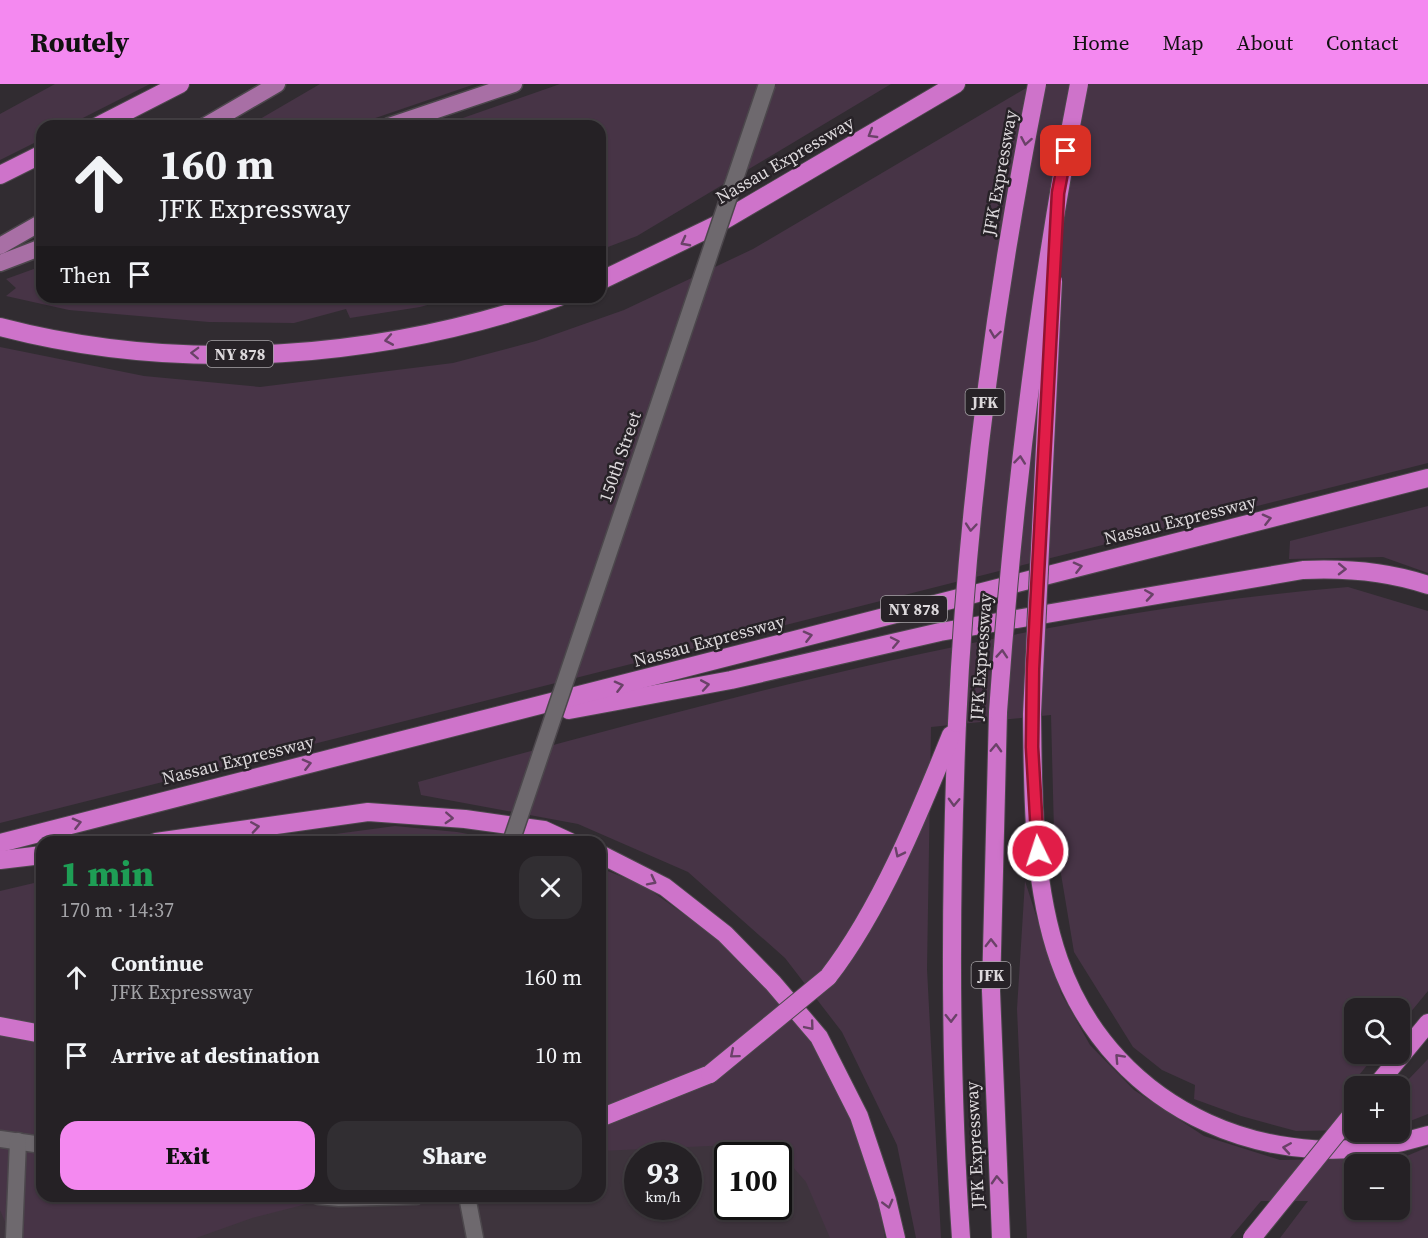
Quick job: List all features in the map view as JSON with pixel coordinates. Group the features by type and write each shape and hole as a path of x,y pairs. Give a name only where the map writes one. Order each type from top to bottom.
{"highway":[{"path":"110,120 180,84"},
{"name":"Nassau Expressway","path":"606,278 716,225 956,84"},
{"path":"922,104 966,84"},
{"name":"JFK Expressway","path":"961,1238 953,1100 951,1002 957,723 964,609 984,416 1005,264 1037,84"},
{"name":"JFK Expressway","path":"1001,1238 991,991 991,892 998,712 1013,520 1029,381 1058,193 1080,84"},
{"path":"0,175 36,157"},
{"path":"1058,193 1032,714 1041,883 1059,961 1080,1007 1114,1053 1135,1075 1184,1111 1240,1137 1296,1150 1354,1150 1383,1147 1428,1135"},
{"name":"NY 878","path":"0,327 103,346 174,352 248,354 308,351 367,344 440,331 538,303"},
{"name":"Nassau Expressway","path":"0,843 1428,478"},
{"path":"399,741 730,680 940,632 1282,573 1321,569 1360,569 1385,573 1428,585"},
{"path":"606,1116 710,1074 828,977 854,943 926,797 957,723"},
{"path":"199,836 369,812 499,824 544,830 557,836"},
{"path":"0,860 36,856"},
{"path":"606,857 665,887 725,934 773,983 819,1037 859,1116 887,1200 896,1238"},
{"path":"0,1026 36,1033"},
{"path":"1384,1076 1423,1029"},
{"path":"1252,1238 1344,1124"}],"main road":[{"path":"216,120 277,84"},
{"path":"407,120 514,84"},
{"path":"0,246 36,225"},
{"path":"0,263 36,249"}],"street":[{"name":"150th Street","path":"513,836 767,84"},
{"path":"0,1138 36,1144"},
{"path":"14,1238 18,1142"},
{"path":"468,1202 475,1238"}],"shaded area":[{"path":"55,84 150,84 79,120 36,120 36,142 0,160 0,114"},
{"path":"320,84 475,84 370,120 258,120"},
{"path":"560,84 891,84 637,236 606,248 606,120 457,120"},
{"path":"1033,84 1428,84 1428,463 0,823 0,347 144,376 260,387 453,363 536,341 624,310 753,249"},
{"path":"36,268 36,303 6,296 16,288 6,279"},
{"path":"38,303 434,303 350,318 346,309 294,323 209,322 69,310"},
{"path":"1428,506 1428,573 1383,557 1289,559 1290,541"},
{"path":"1348,587 1428,611 1428,991 1410,1013 1410,998 1344,998 1344,1064 1368,1064 1358,1076 1344,1076 1344,1130 1296,1131 1241,1116 1194,1099 1195,1085 1162,1070 1133,1047 1074,952 1054,832 1051,715 931,727 927,969 941,1238 916,1238 897,1145 842,1032 785,958 688,872 578,824 421,795 418,782 647,720 879,663 995,638 1112,617 1230,600"},
{"path":"395,826 479,836 321,836"},
{"path":"606,870 643,885 719,939 775,995 827,1064 865,1149 879,1199 885,1238 830,1238 806,1182 792,1166 792,1142 714,1142 714,1146 702,1146 702,1142 624,1142 624,1150 606,1151"},
{"path":"1025,881 1061,993 1090,1045 1134,1090 1204,1136 1280,1160 1344,1159 1344,1220 1410,1220 1410,1155 1428,1147 1428,1238 1280,1238 1308,1201 1261,1201 1230,1238 1027,1238 1017,1009"},
{"path":"34,883 36,892 36,1202 315,1202 252,1218 196,1238 12,1238 0,1210 0,891"},
{"path":"0,949 36,1161 36,1202 606,1202 606,966 771,1142 714,1142 714,1220 792,1220 792,1165 861,1238 0,1238"},
{"path":"1428,1059 1428,1114 1410,1121 1410,1078"}],"route":[{"path":"1038,851 1032,747 1033,647 1058,193 1066,151"}]}
